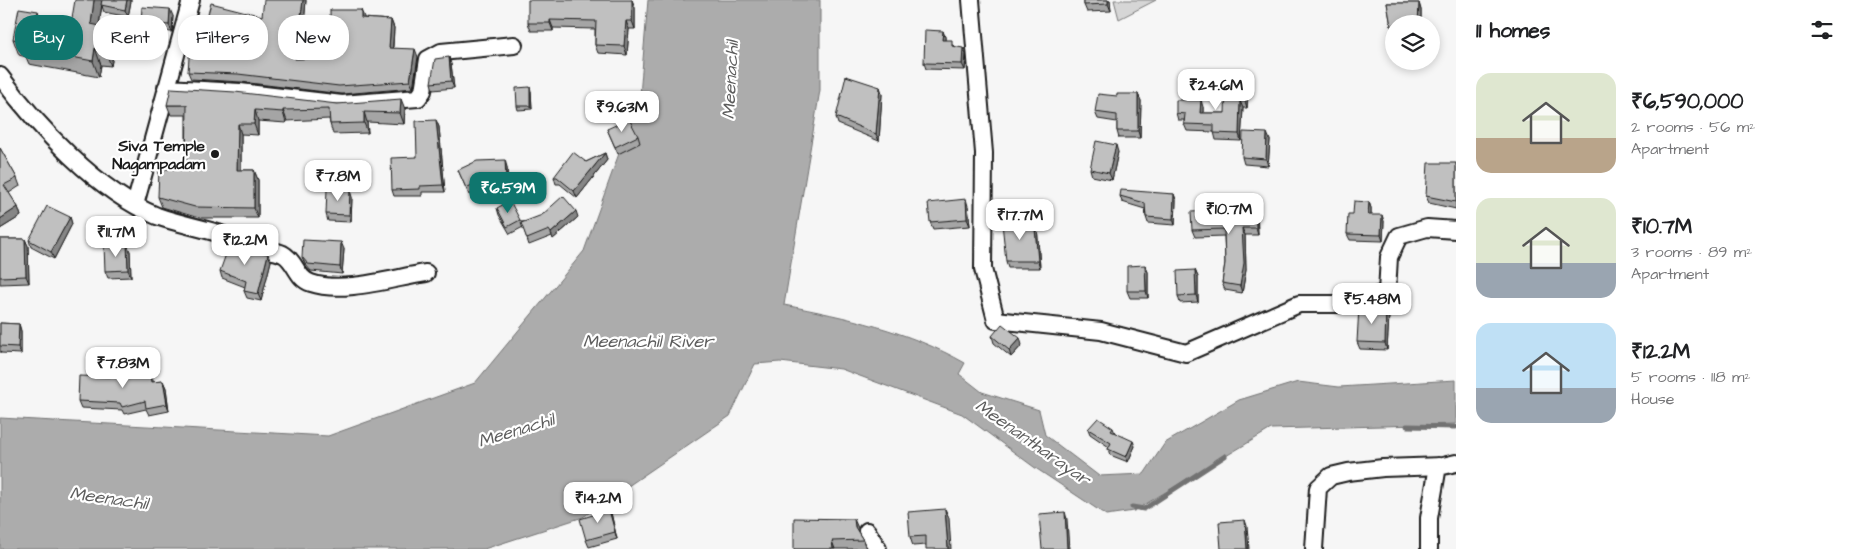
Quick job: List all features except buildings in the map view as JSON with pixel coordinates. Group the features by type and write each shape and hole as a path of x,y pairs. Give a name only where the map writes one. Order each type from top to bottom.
{"street":[{"path":"135,205 191,0"},
{"path":"971,0 984,152 983,269 996,320 1101,331 1186,353 1299,304 1353,304 1387,292 1390,257 1399,236 1427,228 1456,230"},
{"path":"166,88 240,92 342,104 418,98 423,91 428,58 451,51 514,45"},
{"path":"0,76 35,120 77,162 135,205 157,216 221,234 253,247 282,253 293,261 298,273 309,282 337,286 426,273"},
{"path":"1314,549 1318,488 1331,476 1383,468 1438,466 1456,463"},
{"path":"1429,549 1429,518 1438,466"},
{"path":"867,531 878,549"}],"shaded area":[{"path":"1114,0 1156,0 1119,19"}],"water":[{"name":"Meenachil River","path":"648,0 820,0 820,90 784,305 877,326 922,342 965,363 959,374 982,392 1039,410 1045,435 1099,476 1144,474 1165,443 1239,400 1298,382 1339,387 1456,380 1456,424 1271,429 1134,511 1106,515 1034,467 962,414 841,369 780,362 755,364 730,416 583,517 484,549 0,549 0,418 328,436 475,383 584,251 640,95"}],"waterway":[{"name":"Meenantharayar","path":"1407,426 1456,427"},
{"name":"Meenantharayar","path":"1132,507 1144,509 1225,456"}],"place":[{"name":"Siva Temple Nagampadam","path":"215,154"}],"water label":[{"name":"Meenachil","path":"730,80"},
{"name":"Meenachil","path":"516,430"},
{"name":"Meenachil","path":"109,498"}]}
